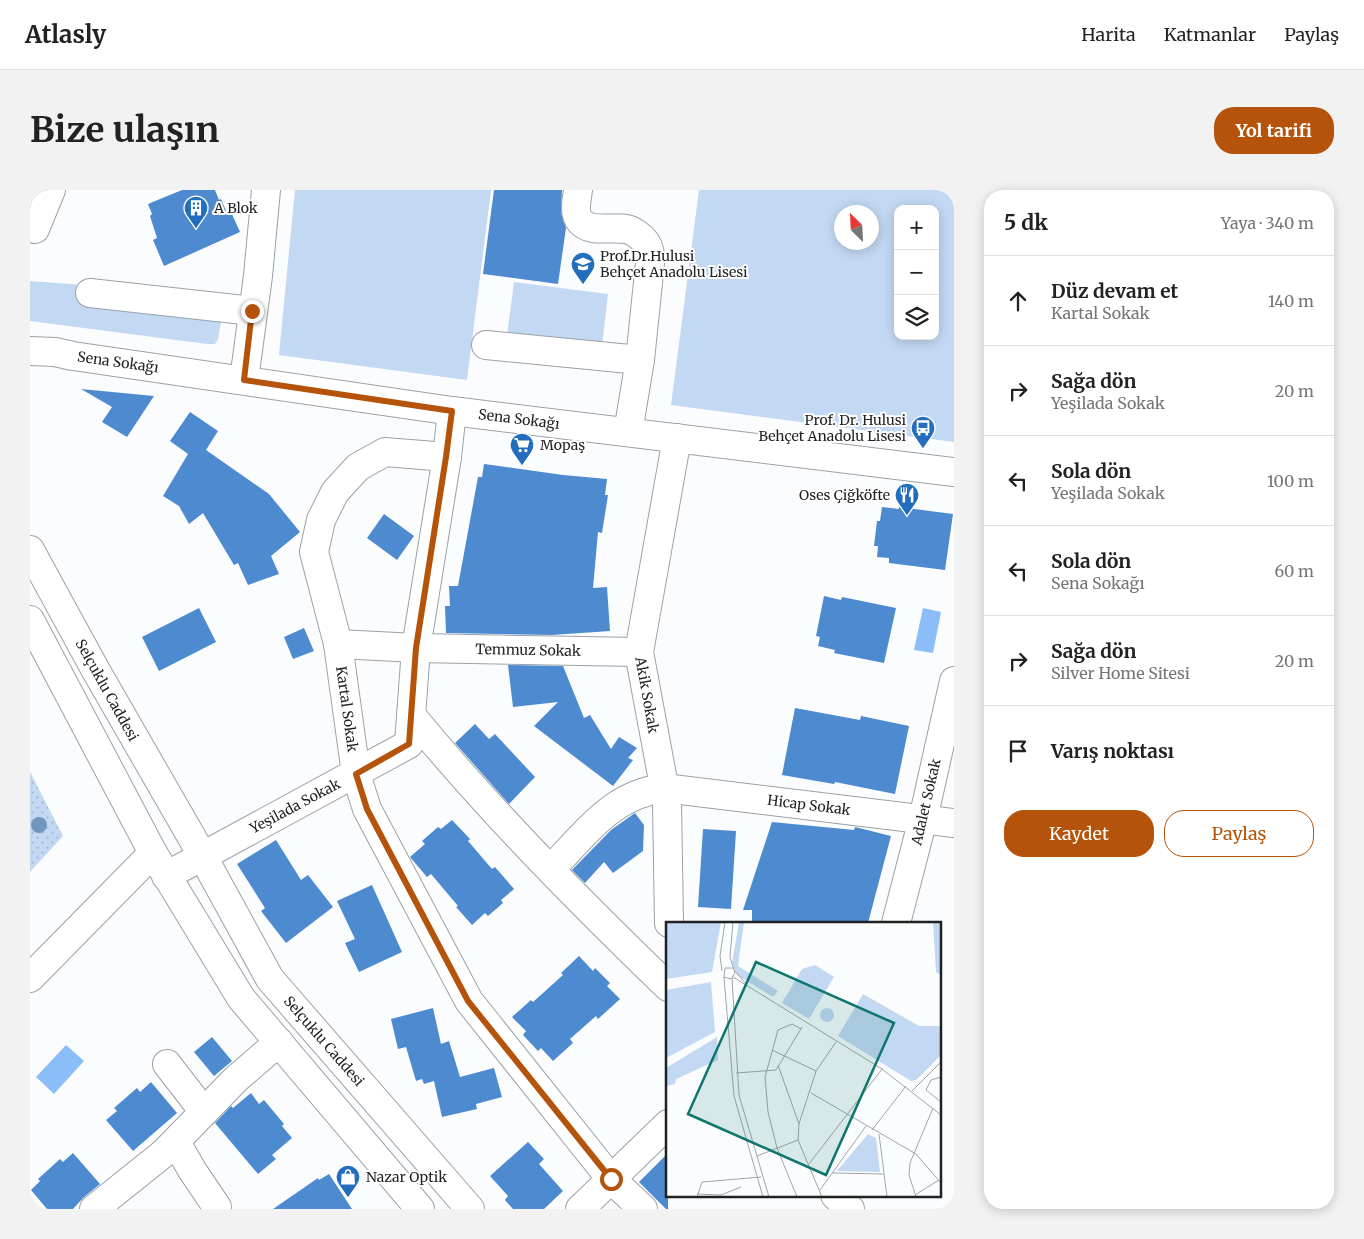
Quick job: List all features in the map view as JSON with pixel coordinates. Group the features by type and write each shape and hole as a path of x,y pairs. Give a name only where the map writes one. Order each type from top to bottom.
{"street":[{"path":"35,229 51,190"},
{"path":"244,380 258,276 266,190"},
{"path":"578,190 576,210 580,220 585,225 632,230 641,237 649,248 650,263 640,360 628,432"},
{"path":"90,293 252,311"},
{"name":"Sena Sokağı","path":"30,339 43,352 452,411 954,472"},
{"path":"486,346 640,360"},
{"name":"Yeşilada Sokak","path":"202,855 409,744 416,648 452,411"},
{"name":"Akik Sokak","path":"669,922 667,802 639,652 677,438"},
{"name":"Kartal Sokak","path":"446,457 385,452 358,467 336,492 321,520 314,552 338,644 356,774 367,809 468,1001 611,1179 643,1209"},
{"name":"Selçuklu Caddesi","path":"30,550 95,670 202,855 270,979 326,1041 470,1209"},
{"path":"30,620 159,865 241,998 420,1209"},
{"name":"Temmuz Sokak","path":"338,644 416,648 639,652"},
{"name":"Adalet Sokak","path":"896,922 923,819 954,681"},
{"path":"411,715 458,772 615,936 666,985"},
{"name":"Hicap Sokak","path":"551,869 615,806 640,793 664,788 954,823"},
{"path":"30,978 159,865 202,855"},
{"path":"94,1209 164,1153 236,1079 279,1042"},
{"path":"167,1064 204,1112"},
{"path":"580,1209 666,1126"},
{"path":"176,1142 217,1207"},
{"path":"836,1196 850,1209"}],"shaded area":[{"path":"295,190 491,190 467,380 279,355"},
{"path":"699,190 954,190 954,442 671,405"},
{"path":"30,281 125,288 225,300 218,339 215,344 207,344 30,321"},
{"path":"514,282 608,294 602,346 507,335"},
{"path":"30,772 63,836 30,872"}],"water":[{"path":"923,608 941,612 933,653 914,650"},
{"path":"66,1045 84,1061 54,1094 36,1077"}],"building":[{"name":"A Blok","path":"182,190 215,190 227,213 231,212 240,232 164,266 153,240 157,238 148,204"},
{"path":"494,190 562,190 561,212 566,228 558,284 483,274"},
{"path":"81,389 154,396 127,437 102,422 112,407"},
{"path":"190,412 218,431 206,450 269,494 300,532 271,556 279,574 248,585 238,563 234,565 203,513 189,524 179,506 163,496 188,454 170,441"},
{"path":"484,464 607,479 605,495 608,495 602,533 598,532 593,588 607,587 610,631 552,635 446,633 445,606 450,606 449,586 458,586 478,477 482,477"},
{"path":"882,507 899,509 899,507 953,514 945,570 889,563 889,558 877,557 878,546 874,546 877,521 880,521"},
{"path":"384,514 414,536 397,560 367,538"},
{"path":"824,596 841,600 842,597 896,608 884,663 834,653 835,650 818,646 820,637 816,636"},
{"path":"199,608 216,642 159,671 142,637"},
{"path":"304,628 314,651 293,659 284,637"},
{"path":"508,665 563,666 584,718 590,715 611,749 619,737 637,748 628,758 633,760 613,786 534,726 558,702 513,707"},
{"path":"795,708 860,720 861,716 909,726 895,794 835,782 834,784 782,775"},
{"path":"475,724 489,739 495,734 535,777 509,804 455,743"},
{"path":"635,813 644,825 643,851 613,873 604,862 585,883 572,870 611,830"},
{"path":"452,820 470,839 468,841 492,869 495,867 514,889 501,900 503,903 488,916 485,913 472,925 431,874 427,877 410,857 425,844 422,841 438,827 441,829"},
{"path":"772,822 854,830 855,827 891,836 868,922 752,922 752,910 743,910"},
{"path":"703,829 736,831 731,909 698,907"},
{"path":"276,840 301,880 308,875 333,907 286,943 261,911 265,908 237,864"},
{"path":"372,885 402,952 359,972 345,943 355,939 337,901"},
{"path":"579,956 593,971 595,968 610,983 607,986 620,999 598,1019 596,1016 570,1039 573,1043 553,1061 541,1048 538,1051 523,1035 526,1031 512,1017 531,1000 533,1002 563,975 561,973"},
{"path":"433,1008 441,1044 449,1041 460,1077 494,1068 502,1097 476,1104 477,1109 442,1117 434,1081 424,1084 422,1079 416,1081 406,1047 398,1049 391,1019"},
{"path":"212,1037 232,1061 214,1076 194,1052"},
{"path":"151,1082 177,1113 133,1151 106,1120 117,1111 114,1108 137,1088 140,1092"},
{"path":"251,1093 259,1104 264,1100 284,1124 282,1126 292,1138 272,1155 276,1159 258,1174 215,1123 231,1106 233,1108"},
{"path":"528,1142 544,1159 539,1164 563,1191 544,1209 513,1209 505,1200 508,1196 490,1176"},
{"path":"73,1153 100,1184 73,1209 47,1209 31,1190 40,1181 38,1179 60,1159 63,1162"},
{"path":"666,1155 666,1196 668,1196 668,1209 666,1209 639,1182"},
{"path":"329,1174 352,1209 273,1209 318,1178 319,1180"}],"place":[{"name":"A Blok","path":"196,229"},
{"name":"Prof.Dr.Hulusi Behçet Anadolu Lisesi","path":"583,285"},
{"name":"Prof. Dr. Hulusi Behçet Anadolu Lisesi","path":"923,449"},
{"name":"Mopaş","path":"522,466"},
{"name":"Oses Çiğköfte","path":"907,516"},
{"name":"Nazar Optik","path":"348,1198"}],"route":[{"path":"252,311 244,380 452,411 416,648 409,744 356,774 367,809 468,1001 611,1179"}]}
